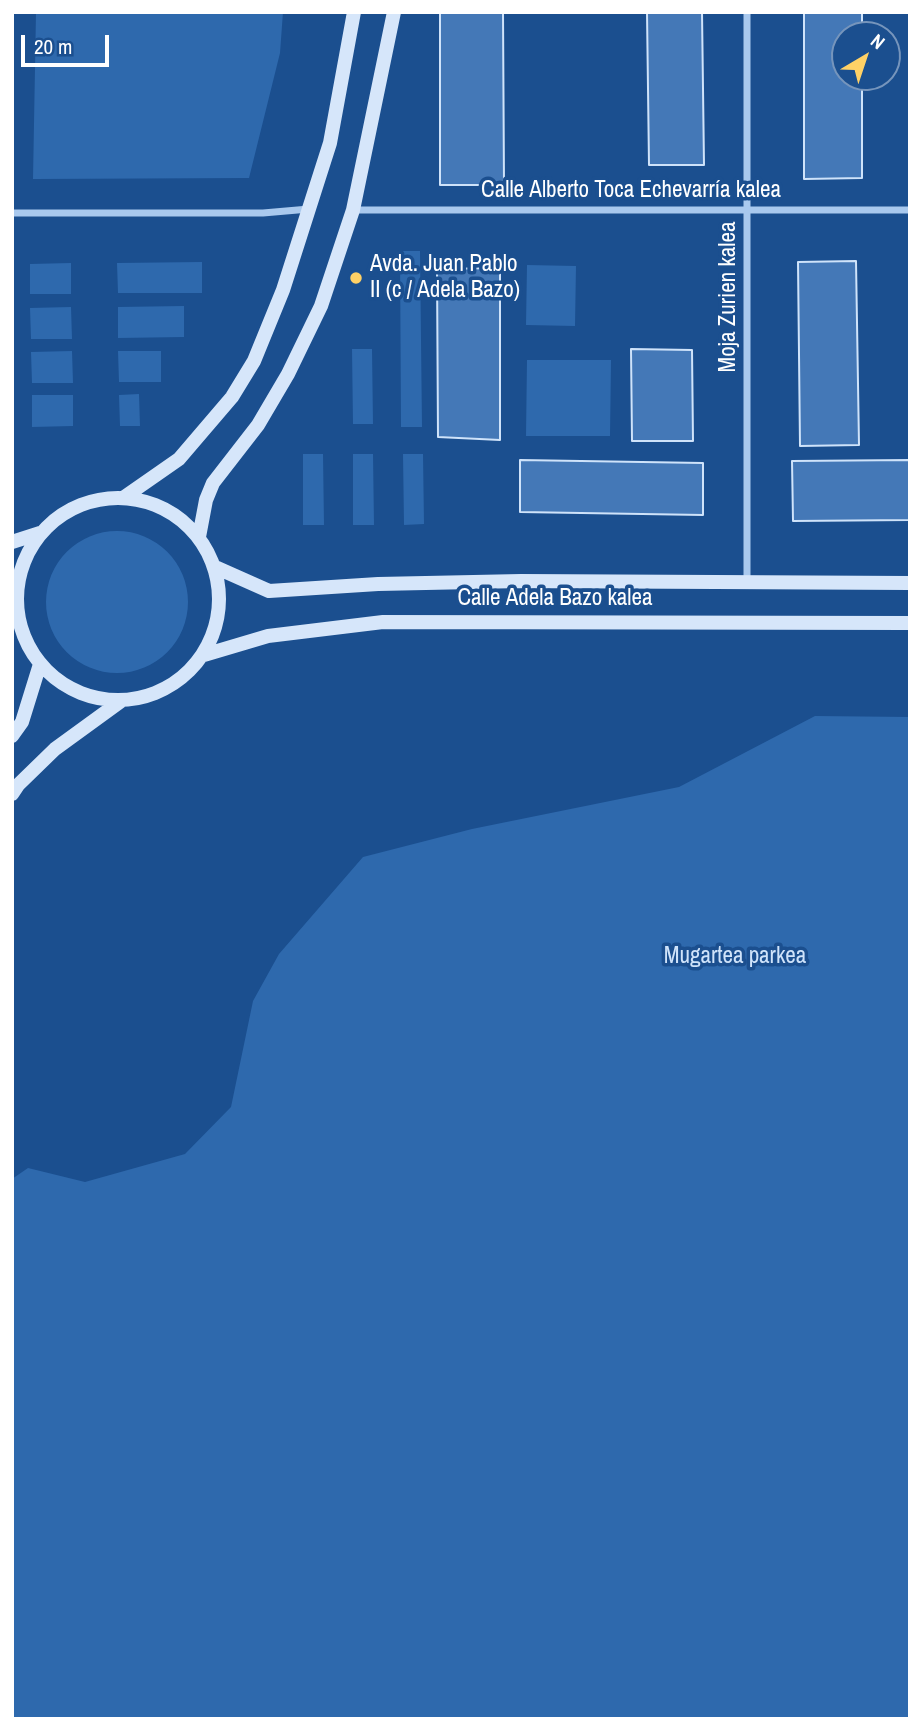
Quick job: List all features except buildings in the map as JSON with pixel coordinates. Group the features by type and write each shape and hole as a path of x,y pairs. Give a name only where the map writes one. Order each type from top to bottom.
{"main road":[{"path":"123,498 179,459 232,397 254,360 283,289 330,144 354,12"},
{"path":"199,537 206,500 213,483 258,425 288,374 321,306 353,210 394,12"},
{"path":"123,498 152,503 178,516 199,537 215,567 220,597 217,627 204,655 182,679 153,695 121,701 90,697 62,685 40,664 18,634 17,610 18,582 26,556 40,533 64,513 92,500 123,498"},
{"path":"12,542 40,533"},
{"name":"Calle Adela Bazo kalea","path":"215,567 269,591 430,583 910,583"},
{"name":"Calle Adela Bazo kalea","path":"204,655 268,636 383,622 910,623"},
{"path":"12,736 22,722 40,664"},
{"path":"12,794 55,749 121,701"}],"street":[{"name":"Moja Zurien kalea","path":"747,12 747,582"},
{"path":"12,213 263,213 309,209"},
{"name":"Calle Alberto Toca Echevarría kalea","path":"353,210 910,210"}],"green space":[{"path":"36,12 283,12 280,53 249,178 33,179"},
{"path":"400,251 420,251 422,427 401,427"},
{"path":"202,262 202,293 118,293 117,263"},
{"path":"71,263 71,294 30,294 30,264"},
{"path":"527,265 576,266 575,326 526,325"},
{"path":"184,306 184,337 118,338 118,307"},
{"path":"71,307 72,339 31,339 30,308"},
{"path":"352,349 372,349 373,424 353,424"},
{"path":"72,351 73,383 32,383 31,352"},
{"path":"118,351 161,351 161,382 119,382"},
{"path":"527,360 611,360 610,436 526,436"},
{"path":"139,394 140,426 120,426 119,395"},
{"path":"32,395 73,395 73,426 32,427"},
{"path":"303,454 323,454 324,525 303,525"},
{"path":"353,454 373,454 374,525 353,525"},
{"path":"403,454 423,454 424,524 404,525"},
{"path":"117,531 144,536 168,551 183,575 188,602 183,629 168,653 144,668 117,673 90,668 66,653 51,629 46,602 51,575 66,551 90,536"},
{"name":"Mugartea parkea","path":"815,716 910,717 910,1719 12,1719 12,1179 28,1168 85,1182 185,1154 231,1107 253,1001 279,954 363,857 472,829 679,787"}],"place":[{"name":"Avda. Juan Pablo II (c / Adela Bazo)","path":"356,278"}]}
